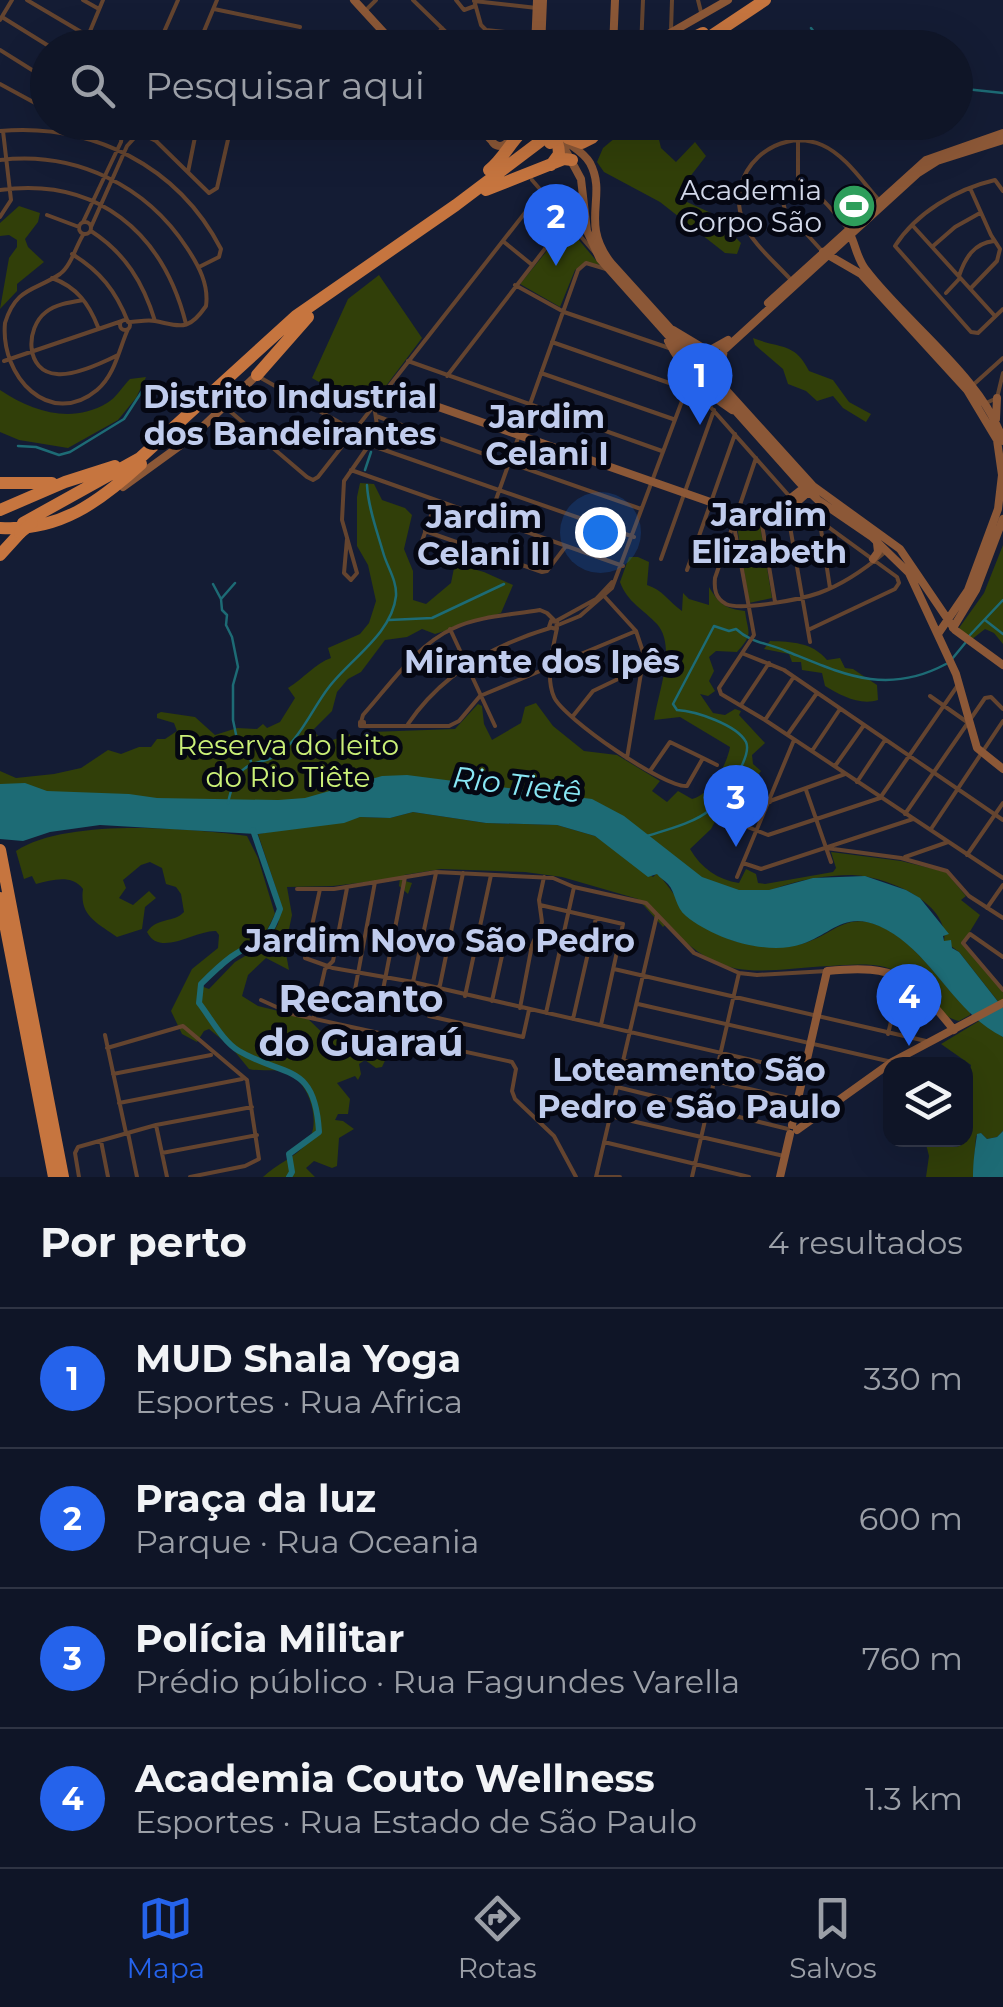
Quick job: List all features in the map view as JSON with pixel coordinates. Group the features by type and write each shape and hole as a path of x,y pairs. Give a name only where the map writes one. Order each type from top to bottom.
{"highway":[{"path":"716,30 752,0"},
{"path":"716,30 765,0"},
{"path":"493,167 499,155 499,140"},
{"path":"400,244 493,167 514,140"},
{"path":"0,547 18,528 58,501 120,470 165,438 296,316 541,140"},
{"path":"18,528 64,520 102,498 318,305 471,198 543,140"},
{"path":"552,165 559,154 556,140"},
{"path":"471,198 513,177 564,159 578,159 594,140"},
{"path":"258,375 318,305"},
{"path":"0,510 114,466 165,438"},
{"path":"0,555 18,528 146,459"},
{"path":"0,483 65,482"},
{"path":"0,850 63,1177"},
{"path":"0,898 54,1177"},
{"path":"18,940 71,1177"}],"street":[{"path":"12,0 1,18 30,35"},
{"path":"28,0 78,30"},
{"path":"83,0 99,9"},
{"path":"90,30 103,0"},
{"path":"165,30 178,0"},
{"path":"204,30 218,0"},
{"path":"376,0 362,6 384,30"},
{"path":"456,0 464,10 474,2 539,3"},
{"path":"614,30 616,0"},
{"path":"643,30 644,0"},
{"path":"672,0 672,30"},
{"path":"698,0 702,16"},
{"path":"416,1 442,28"},
{"path":"684,30 724,1"},
{"path":"474,2 480,25 486,30"},
{"path":"537,30 539,3"},
{"path":"539,3 540,30"},
{"path":"214,9 300,27"},
{"path":"0,50 30,69"},
{"path":"0,84 30,100"},
{"path":"0,216 10,204 2,131 30,131"},
{"path":"849,232 931,157 1003,135"},
{"path":"704,391 716,384 730,345 849,232 930,164 1003,135"},
{"path":"88,140 124,152 182,192 210,228 221,254 198,267"},
{"path":"109,178 119,140"},
{"path":"101,326 84,300 61,277 81,229 133,140"},
{"path":"153,140 209,193 215,191 228,140"},
{"path":"187,173 194,140"},
{"path":"567,140 578,159 597,243"},
{"path":"798,140 798,183"},
{"path":"792,281 748,231 740,211 744,175 757,158 778,144 813,142 832,150 879,201"},
{"path":"3,160 48,158 79,165 147,202 198,267 207,290 206,306 196,320 186,325 172,327 155,320 101,326 4,362"},
{"path":"578,159 596,254"},
{"path":"532,180 808,490"},
{"path":"1003,191 998,181 970,188 941,202 896,242 896,250 974,334 1003,309"},
{"path":"969,388 861,274 825,254 785,210 782,198 788,187 798,183 810,188 849,232 865,269 969,388 996,424"},
{"path":"970,188 1000,257 971,290"},
{"path":"0,190 62,190 97,203 131,225 162,262 180,300 186,325"},
{"path":"224,407 313,480 542,190"},
{"path":"739,193 782,198"},
{"path":"447,376 584,196"},
{"path":"91,229 97,203"},
{"path":"556,208 571,215 585,211 590,214 593,238 665,330 688,374 704,391 744,419"},
{"path":"932,247 980,213"},
{"path":"47,215 81,229 91,229 116,250 135,272 155,320"},
{"path":"913,226 996,317"},
{"path":"81,229 91,229"},
{"path":"952,269 962,264 974,249 995,240"},
{"path":"502,241 531,264"},
{"path":"838,261 855,248"},
{"path":"63,272 28,290 8,314 2,338 4,362 22,389 44,402 58,404 76,402 100,388 118,355 125,325 123,308 108,283 92,266 72,254"},
{"path":"408,724 434,691 466,664 580,616 606,597 634,537 693,360 722,346 825,254"},
{"path":"946,294 961,279 962,264"},
{"path":"489,519 583,265 609,270"},
{"path":"51,277 68,284"},
{"path":"961,279 979,279"},
{"path":"514,286 564,312 673,350"},
{"path":"71,302 75,290"},
{"path":"84,300 42,315 31,334 32,352 41,368 67,374 118,355"},
{"path":"665,330 709,351 721,364 734,398"},
{"path":"552,342 701,395 756,458 788,505 810,642"},
{"path":"969,388 1003,358"},
{"path":"408,362 662,451"},
{"path":"946,627 968,590 992,531 1002,490 996,424 1002,376 992,369"},
{"path":"541,374 674,420"},
{"path":"102,498 163,460 258,375 353,430"},
{"path":"716,384 734,398 827,502 910,573 922,598 946,627 1003,665"},
{"path":"387,389 739,512 788,505 812,488 837,511 841,508 900,549 946,627 951,661 980,753 1003,769"},
{"path":"981,404 997,398"},
{"path":"981,404 1001,446"},
{"path":"374,405 383,449"},
{"path":"661,559 714,410"},
{"path":"376,416 643,510"},
{"path":"347,539 345,577 351,580 357,577 354,561 342,520 344,480 379,430"},
{"path":"687,570 735,434"},
{"path":"370,445 634,537"},
{"path":"756,458 715,578 714,588 726,604 775,602 830,588 870,568 878,549 875,540"},
{"path":"351,470 623,566"},
{"path":"420,547 436,501"},
{"path":"788,505 897,576 898,586 808,630"},
{"path":"759,510 775,602"},
{"path":"819,522 830,588"},
{"path":"946,627 976,590 1002,522"},
{"path":"734,526 754,638 719,691 1003,882 987,908"},
{"path":"426,532 542,572 566,546"},
{"path":"874,560 889,552"},
{"path":"345,562 354,561"},
{"path":"553,625 596,598 616,579"},
{"path":"606,597 636,631 644,655 627,758"},
{"path":"636,631 552,666 480,696 459,721 449,726 362,724 363,716 410,661 450,630 540,610 548,612 553,625 555,639 552,666 553,695 572,718 627,758 683,788 703,758"},
{"path":"450,630 495,726"},
{"path":"744,654 794,677 1003,820"},
{"path":"740,707 768,663"},
{"path":"572,718 593,692 641,668"},
{"path":"765,720 794,677"},
{"path":"726,819 768,834 880,798 960,683"},
{"path":"788,735 817,693"},
{"path":"930,696 968,721"},
{"path":"905,814 988,696 1003,709"},
{"path":"812,751 841,709"},
{"path":"930,830 1003,721"},
{"path":"835,767 864,724"},
{"path":"737,877 794,740"},
{"path":"857,782 886,740"},
{"path":"650,771 670,742 717,766"},
{"path":"751,794 770,801 844,774"},
{"path":"806,789 831,862"},
{"path":"967,855 1003,804"},
{"path":"743,863 761,869 912,819"},
{"path":"902,858 948,842"},
{"path":"826,848 902,858 950,872 967,894 1003,918"},
{"path":"408,1006 436,872"},
{"path":"297,890 347,887 436,872 544,878 641,901 694,954 739,973 871,968 902,977 958,1025"},
{"path":"463,873 429,1016 523,1038 529,1010"},
{"path":"464,996 491,875"},
{"path":"381,1000 406,877"},
{"path":"520,1008 531,948 542,922 544,878"},
{"path":"354,995 375,882"},
{"path":"314,1018 328,966 333,961 347,887"},
{"path":"546,1013 574,887"},
{"path":"320,889 306,958 804,1072"},
{"path":"540,905 622,924 601,1025"},
{"path":"620,1177 596,1177 657,915"},
{"path":"573,1020 596,918"},
{"path":"1003,957 970,934 964,943 1003,990"},
{"path":"477,937 531,948"},
{"path":"492,1002 505,942"},
{"path":"614,969 916,1044 934,1042 1003,1003"},
{"path":"780,1177 827,971"},
{"path":"692,1177 739,973"},
{"path":"888,1034 902,977"},
{"path":"261,1000 292,1014 512,1062 516,1069 513,1096 554,1136 576,1177"},
{"path":"637,1004 883,1060"},
{"path":"107,1048 180,1026 244,1078 257,1135 258,1161 190,1177"},
{"path":"104,1035 137,1177"},
{"path":"899,1057 916,1044"},
{"path":"113,1074 213,1055"},
{"path":"623,1060 798,1100"},
{"path":"617,1087 792,1130 883,1068"},
{"path":"119,1103 244,1078"},
{"path":"79,1177 74,1150 156,1125 252,1106"},
{"path":"610,1116 784,1156"},
{"path":"156,1125 167,1177"},
{"path":"162,1153 257,1135"},
{"path":"100,1141 108,1177"},
{"path":"604,1142 748,1177"},
{"path":"242,1177 245,1166"}],"green space":[{"path":"613,140 659,140 661,148 676,162 695,142 706,156 679,191 687,202 711,213 741,243 737,254 725,253 660,202 604,172 597,162 603,148"},
{"path":"19,206 40,213 25,239 44,262 17,284 17,291 0,309 9,258 17,240 9,235 0,236 0,223"},
{"path":"567,226 600,265 585,263 575,270 560,307 520,284"},
{"path":"379,275 422,338 368,410 312,378 348,299"},
{"path":"753,338 792,351 809,371 833,380 849,402 871,414 866,422 843,408 833,396 817,401 806,391 788,384 783,369 755,345"},
{"path":"146,377 136,398 118,420 68,448 19,440 0,432 0,390 39,409 80,413 110,401 130,379"},
{"name":"Reserva do leito do Rio Tiête","path":"360,483 374,484 382,500 405,508 412,515 404,549 413,571 413,600 426,604 451,583 454,568 459,565 513,585 501,613 435,634 422,629 407,637 385,640 361,672 337,692 332,711 313,730 324,743 350,734 351,743 370,744 370,732 455,729 478,704 482,706 484,724 492,740 521,723 525,707 536,703 553,726 584,751 617,755 660,781 652,791 667,802 678,791 692,799 699,796 717,778 730,747 680,717 654,720 666,645 657,624 627,595 620,582 629,557 638,557 649,562 647,585 682,611 683,593 709,605 709,587 724,605 745,611 749,633 746,641 737,652 716,651 709,657 714,671 709,681 715,691 708,696 700,694 713,713 741,711 739,715 765,743 752,755 753,764 761,771 728,816 718,816 711,829 690,849 699,862 717,876 739,883 746,869 756,874 758,883 765,884 833,872 836,868 831,852 901,861 946,872 966,896 961,900 980,915 963,943 1003,989 1003,1003 959,952 944,941 937,914 897,886 852,875 802,881 774,889 773,894 719,890 602,812 281,805 0,790 0,771 16,778 54,774 81,768 108,750 121,754 151,747 157,739 177,731 174,723 157,718 161,712 195,717 215,735 237,728 257,729 263,724 267,728 280,722 295,698 288,688 331,658 328,648 360,634 369,623 376,601 368,565 357,546"},
{"path":"758,513 772,598 749,603 737,526 740,515"},
{"path":"1003,545 1003,644 985,629 971,640 959,628 984,593"},
{"path":"770,641 808,646 827,660 840,658 845,668 877,685 878,700 857,701 825,686 822,673 802,670 801,662 792,662 789,654 764,649"},
{"path":"413,812 486,823 557,825 595,836 653,877 657,873 706,928 744,943 797,945 848,923 869,922 908,944 970,1015 959,1021 950,1018 908,979 885,967 760,971 724,965 706,957 666,924 663,927 638,899 562,877 441,869 404,875 405,881 412,883 408,894 399,886 400,878 287,887 292,915 285,948 289,970 266,958 248,975 242,996 258,1006 307,1018 329,1039 350,1030 367,1039 378,1037 388,1042 390,1050 382,1067 376,1068 365,1060 359,1064 358,1080 355,1076 337,1083 350,1099 348,1114 338,1114 335,1120 354,1129 339,1138 337,1166 332,1168 314,1161 306,1168 315,1177 263,1177 307,1143 313,1115 308,1095 288,1073 249,1069 209,1029 197,1042 182,1034 171,1011 192,969 218,948 216,931 169,943 153,939 147,932 151,927 184,912 181,894 176,887 166,884 162,868 150,862 123,880 126,888 119,898 133,905 149,891 156,898 145,907 142,929 117,937 87,912 83,889 78,884 61,879 36,884 32,876 24,879 16,851 38,841 96,830 193,830 247,836 275,914 261,942 233,954 222,969 209,972 201,986 209,989 235,962 267,943 278,924 281,904 258,834"},
{"path":"979,1021 1003,1037 1003,1131 987,1139 981,1133 976,1136 973,1177 926,1177 927,1147 973,1147 973,1057 960,1057 941,1044"}],"shaded area":[{"path":"407,775 592,799 624,816 702,877 739,890 769,890 813,878 865,876 906,890 920,898 949,934 943,936 944,941 951,940 952,948 1003,1008 1003,1037 969,1012 913,950 879,926 847,922 788,947 741,943 711,932 686,916 671,888 657,874 648,877 595,836 557,825 486,823 413,812 258,834 100,825 50,832 23,841 0,839 0,784 25,783 47,791 157,798 278,800 305,798 382,776"},
{"path":"1003,1131 1003,1177 973,1177 977,1134 987,1139"}],"waterway":[{"path":"973,90 1003,93"},
{"path":"18,446 59,455 70,452 124,419 148,382"},
{"path":"365,470 371,452"},
{"path":"228,803 239,774 290,744 329,687 378,634 393,610 395,584 373,519 367,485"},
{"path":"235,583 221,599 238,667 233,685 233,720 238,744 249,751 251,762"},
{"path":"213,584 221,599"},
{"path":"389,620 432,618 504,584"},
{"path":"970,635 1003,600"},
{"path":"985,620 1003,634"},
{"path":"647,836 689,822 711,809 729,788 745,758 746,742 734,730 705,716 677,710 673,704 714,626 736,629 754,640 865,678 904,679 946,664"},
{"path":"952,659 966,642"},
{"path":"253,830 280,909 265,937 231,957 201,984 199,1003 233,1047 295,1075 311,1094 319,1132 289,1154 289,1177"}],"place":[{"name":"Academia Corpo São","path":"854,206"},
{"name":"Praça da luz","path":"556,266"},
{"name":"MUD Shala Yoga","path":"700,425"},
{"name":"Polícia Militar","path":"736,847"},
{"name":"Academia Couto Wellness","path":"909,1046"}],"district":[{"name":"Distrito Industrial dos Bandeirantes","path":"290,416"},
{"name":"Jardim Celani I","path":"547,436"},
{"name":"Jardim Elizabeth","path":"769,534"},
{"name":"Jardim Celani II","path":"484,536"},
{"name":"Mirante dos Ipês","path":"542,662"},
{"name":"Jardim Novo São Pedro","path":"440,941"},
{"name":"Recanto do Guaraú","path":"361,1021"},
{"name":"Loteamento São Pedro e São Paulo","path":"689,1088"}],"water label":[{"name":"Rio Tietê","path":"517,785"}]}
